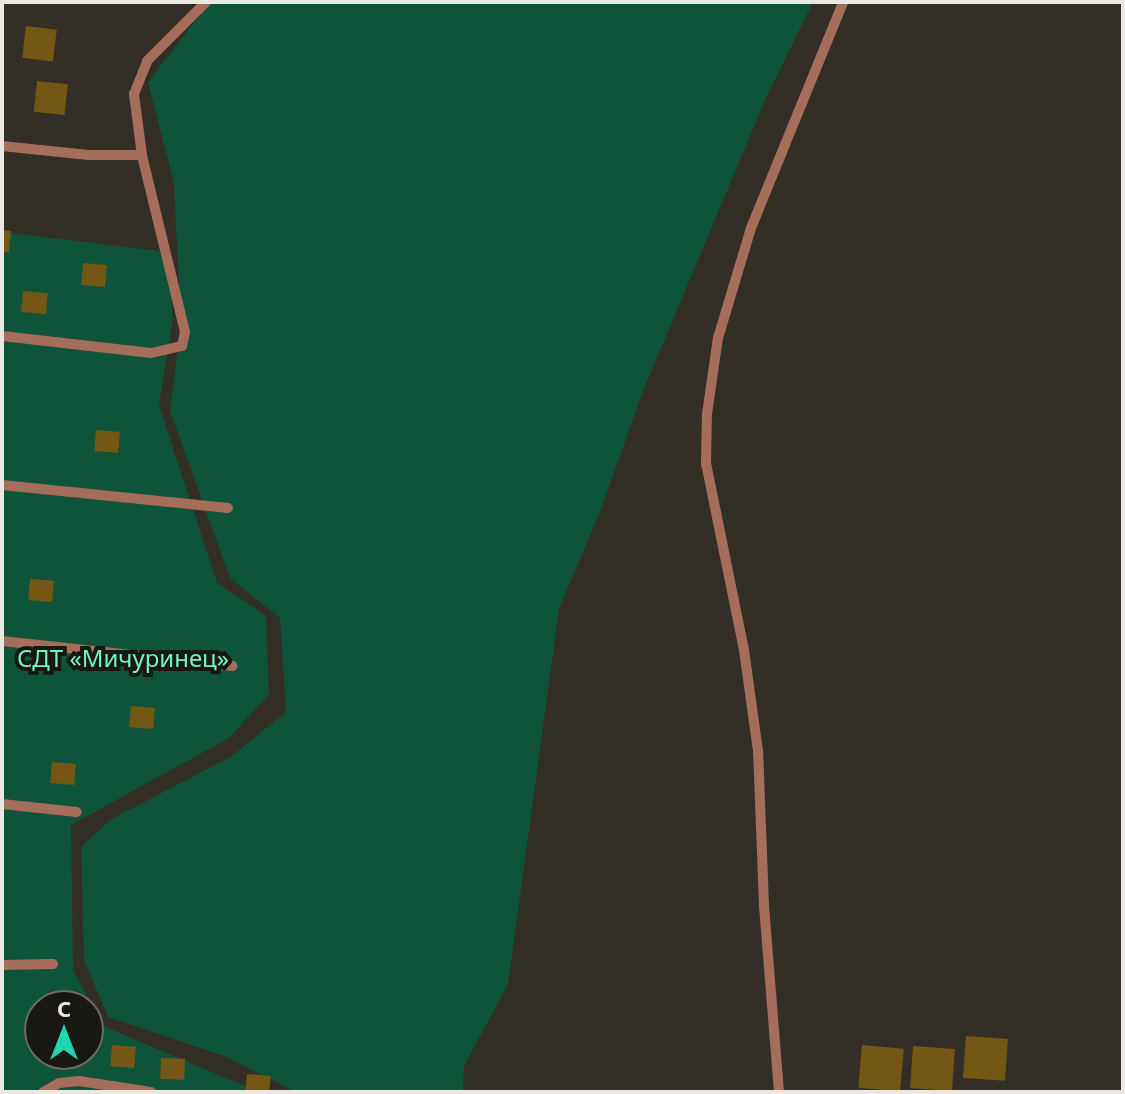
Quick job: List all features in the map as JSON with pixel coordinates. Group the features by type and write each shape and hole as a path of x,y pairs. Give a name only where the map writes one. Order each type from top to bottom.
{"lane":[{"path":"2,336 151,353 182,346 185,332 142,155 134,94 138,77 147,61 206,2"},
{"path":"779,1092 764,905 758,751 744,650 706,464 707,414 718,338 751,228 843,2"},
{"path":"2,146 89,155 142,155"},
{"path":"2,485 228,508"},
{"path":"2,641 233,666"},
{"path":"2,804 77,812"},
{"path":"2,965 53,964"},
{"path":"43,1092 59,1083 79,1081 151,1092"}],"green space":[{"path":"210,2 813,2 766,98 643,391 601,509 559,609 508,984 464,1066 463,1092 296,1092 224,1056 108,1017 104,1008 104,990 97,990 84,960 81,847 110,820 232,756 286,712 280,618 230,578 170,411 181,325 174,183 148,82"},
{"name":"СДТ «Мичуринец»","path":"2,232 168,252 173,318 159,405 217,583 266,616 269,694 229,738 71,825 73,970 84,990 24,990 24,1070 104,1070 104,1026 259,1092 2,1092"}],"building":[{"path":"26,26 57,30 53,62 22,58"},
{"path":"37,81 68,84 65,115 34,112"},
{"path":"2,230 11,231 9,252 2,252"},
{"path":"83,263 107,265 105,287 81,285"},
{"path":"23,291 48,293 46,314 21,312"},
{"path":"96,430 120,432 118,453 94,451"},
{"path":"30,579 54,581 52,602 28,600"},
{"path":"131,706 155,708 153,729 129,727"},
{"path":"52,762 76,764 74,785 50,783"},
{"path":"966,1036 1008,1039 1005,1081 963,1078"},
{"path":"112,1045 136,1047 134,1068 110,1066"},
{"path":"862,1045 904,1049 900,1091 858,1088"},
{"path":"913,1046 955,1049 952,1091 910,1088"},
{"path":"161,1058 185,1059 184,1080 160,1079"},
{"path":"247,1074 271,1076 269,1092 245,1092"}]}
